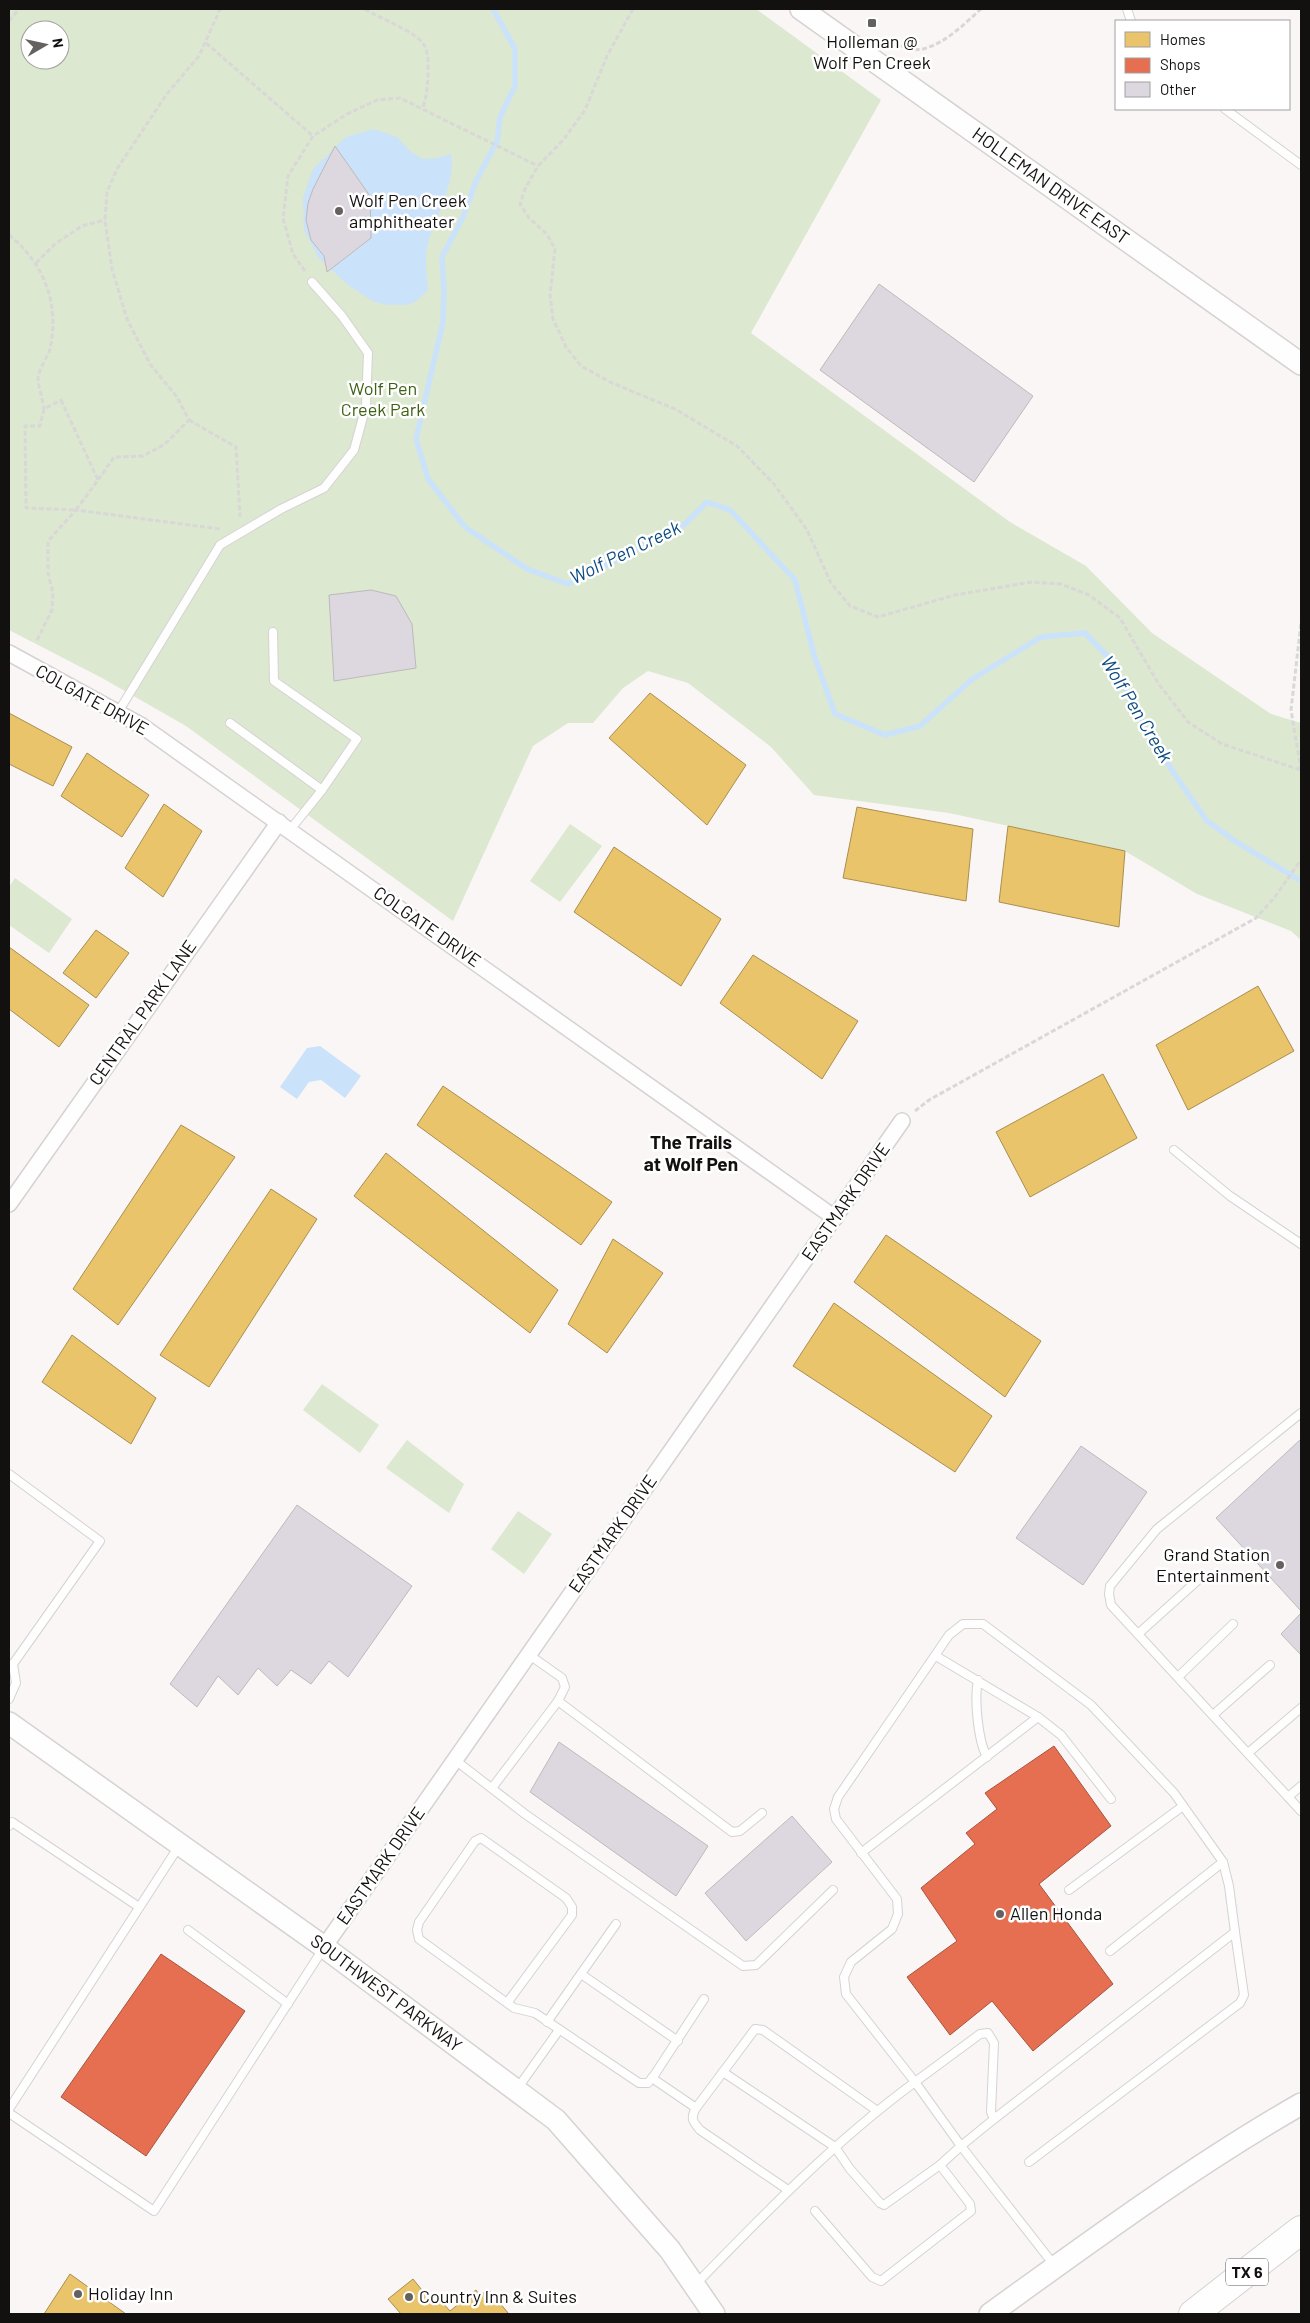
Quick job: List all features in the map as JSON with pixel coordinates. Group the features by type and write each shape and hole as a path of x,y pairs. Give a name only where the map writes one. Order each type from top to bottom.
{"highway":[{"name":"TX 6","path":"1193,2314 1301,2230"}],"main road":[{"name":"HOLLEMAN DRIVE EAST","path":"801,9 1301,364"},
{"name":"SOUTHWEST PARKWAY","path":"9,1723 324,1947 556,2120 670,2250 714,2314"},
{"path":"990,2314 1250,2133 1301,2104"}],"street":[{"name":"COLGATE DRIVE","path":"9,653 117,714 142,726 835,1218"},
{"name":"CENTRAL PARK LANE","path":"9,1204 284,826"},
{"name":"EASTMARK DRIVE","path":"324,1947 902,1121"}],"lane":[{"path":"1226,110 1301,166"},
{"path":"117,714 220,545 324,488 354,450 366,406 368,353 342,316 312,282"},
{"path":"273,632 274,681 357,739 322,790 284,826"},
{"path":"230,723 322,790"},
{"path":"1174,1150 1230,1196 1301,1244"},
{"path":"1301,1413 1157,1529 1110,1586 1109,1594 1111,1605 1301,1811"},
{"path":"9,1474 100,1541 11,1665 16,1683 9,1699"},
{"path":"1138,1634 1198,1580"},
{"path":"1029,2162 1240,2003 1244,1995 1229,1886 1223,1862 1174,1793 1091,1705 983,1624 963,1624 949,1635 838,1797 834,1809 836,1819 897,1899 898,1914 892,1929 851,1962 844,1977 846,1994 1055,2267"},
{"path":"1178,1677 1233,1624"},
{"path":"492,1788 558,1701 565,1687 562,1678 528,1654"},
{"path":"936,1656 1038,1717 1060,1735 1111,1799"},
{"path":"1213,1715 1270,1665"},
{"path":"978,1680 979,1721 984,1751 987,1757"},
{"path":"558,1701 732,1832 740,1831 762,1813"},
{"path":"1248,1753 1301,1708"},
{"path":"861,1853 1038,1717"},
{"path":"455,1760 743,1966 756,1964 833,1890"},
{"path":"1288,1797 1301,1786"},
{"path":"1069,1890 1183,1806"},
{"path":"9,1826 12,1822 139,1908"},
{"path":"507,2003 572,1915 572,1908 566,1898 481,1838 475,1841 419,1922 417,1930 419,1939 507,2003 514,2008 535,2013 640,2083 648,2082 652,2078 704,1999"},
{"path":"9,2109 179,1845"},
{"path":"1110,1951 1223,1862"},
{"path":"547,2022 616,1924"},
{"path":"188,1930 288,2004"},
{"path":"723,2072 836,2147 850,2169 880,2203 884,2205 940,2165 994,2119 1235,1932"},
{"path":"9,2113 154,2211 324,1947"},
{"path":"581,1974 678,2041"},
{"path":"788,2190 700,2130 693,2122 692,2115 696,2108 755,2029 763,2030 876,2110"},
{"path":"516,2090 559,2030"},
{"path":"694,2285 788,2190 876,2110 980,2034 988,2034 994,2043 991,2112 994,2119"},
{"path":"652,2078 696,2108"},
{"path":"815,2211 872,2277 881,2281 971,2210 970,2204 940,2165"}],"path":[{"path":"9,22 19,9"},
{"path":"9,234 36,263 49,289 52,319 50,349 38,378 44,409 40,426 25,426 26,508 76,510 241,532 236,447 189,420 177,397 150,364 127,319 112,270 105,220 107,192 117,169 166,95 200,56 220,9"},
{"path":"365,9 379,18 406,29 424,45 428,64 428,80 427,97 422,109"},
{"path":"633,9 607,56 585,110 564,139 538,166 525,189 520,204 529,218 546,234 555,249 550,295 553,319 566,347 581,366 612,383 676,409 737,446 774,484 807,530 832,583 850,606 878,617 955,595 1032,582 1061,584 1089,595 1120,618 1158,683 1188,722 1222,744 1301,770 1291,710 1301,623"},
{"path":"893,43 910,49 923,49 951,36 981,9"},
{"path":"206,43 313,136"},
{"path":"312,282 294,254 283,218 288,176 313,136 347,114 377,100 400,98 538,166"},
{"path":"36,263 55,244 82,226 105,220"},
{"path":"44,409 61,400 98,480"},
{"path":"38,640 52,610 53,592 48,573 48,541 76,510 114,457 143,456 165,444 189,420"},
{"path":"902,1121 929,1100 1245,926 1256,918 1274,898 1301,860"}],"green space":[{"name":"Wolf Pen Creek Park","path":"9,9 756,9 881,100 751,333 1010,522 1086,566 1152,633 1271,714 1301,723 1301,940 1291,931 1197,894 1125,851 949,813 814,795 771,747 688,683 648,671 623,688 593,723 568,723 533,746 453,921 186,726 102,678 9,630"},
{"path":"570,824 602,846 560,902 530,881"},
{"path":"15,878 72,919 49,953 9,925 9,887"},
{"path":"322,1384 379,1425 360,1453 303,1410"},
{"path":"407,1440 464,1484 449,1513 386,1468"},
{"path":"518,1511 552,1534 524,1574 491,1549"}],"water":[{"path":"373,129 397,137 410,151 423,159 438,158 451,154 451,177 427,249 428,290 415,302 406,305 387,305 374,302 348,285 318,257 304,230 303,198 313,169 346,137"},
{"path":"320,1046 361,1076 345,1098 321,1080 309,1082 297,1099 280,1087 307,1048"}],"building: Homes":[{"path":"650,693 746,765 707,825 609,738"},
{"path":"9,713 72,747 53,786 9,764"},
{"path":"87,753 149,795 122,837 61,796"},
{"path":"164,804 202,831 163,897 125,868"},
{"path":"857,807 973,829 966,901 843,878"},
{"path":"1008,826 1125,851 1119,927 999,902"},
{"path":"614,847 721,919 681,986 574,912"},
{"path":"96,930 129,953 96,998 63,973"},
{"path":"9,947 89,1005 59,1047 9,1009"},
{"path":"753,955 858,1021 822,1079 720,1003"},
{"path":"1258,986 1294,1051 1188,1110 1156,1045"},
{"path":"1103,1074 1137,1138 1030,1197 996,1132"},
{"path":"443,1086 612,1202 581,1245 417,1125"},
{"path":"181,1125 235,1157 118,1325 73,1289"},
{"path":"386,1153 558,1290 530,1333 354,1196"},
{"path":"271,1189 317,1219 209,1387 160,1355"},
{"path":"886,1235 1041,1341 1005,1397 854,1282"},
{"path":"613,1239 663,1273 607,1353 568,1324"},
{"path":"834,1303 992,1416 955,1472 793,1366"},
{"path":"72,1335 156,1398 131,1444 42,1382"},
{"name":"Holiday Inn","path":"70,2274 126,2314 44,2314"},
{"name":"Country Inn & Suites","path":"413,2279 435,2306 441,2301 450,2311 476,2290 480,2296 488,2289 509,2314 401,2314 388,2299"}],"building: Shops":[{"name":"Allen Honda","path":"1054,1746 1111,1826 1039,1884 1113,1984 1033,2051 992,2001 950,2035 907,1977 957,1941 921,1888 975,1844 966,1833 997,1809 985,1793"},
{"path":"161,1954 245,2011 146,2156 61,2097"}],"building: Other":[{"name":"Wolf Pen Creek amphitheater","path":"335,146 370,196 371,238 327,272 324,256 311,240 306,220 308,203 313,189"},
{"path":"879,284 1033,396 974,482 820,370"},
{"path":"371,590 396,596 412,624 416,668 334,681 329,595"},
{"name":"Grand Station Entertainment","path":"1301,1439 1301,1611 1216,1518"},
{"path":"1081,1446 1147,1492 1083,1585 1016,1538"},
{"path":"297,1505 412,1586 348,1677 329,1661 311,1684 291,1670 277,1686 258,1668 238,1695 218,1676 197,1707 170,1684"},
{"name":"Grand Station Entertainment","path":"1301,1613 1301,1655 1281,1634"},
{"path":"559,1742 708,1846 676,1896 530,1792"},
{"path":"792,1816 832,1862 746,1941 705,1893"}],"waterway":[{"name":"Wolf Pen Creek","path":"493,9 515,49 515,86 500,117 497,141 476,181 463,217 442,257 443,322 416,439 428,479 465,527 527,569 568,584 684,525 707,502 730,510 795,580 814,655 835,714 885,735 920,726 971,680 1041,637 1085,633 1112,661 1135,710 1175,775 1207,821 1238,843 1301,881"}],"place":[{"name":"Holleman @ Wolf Pen Creek","path":"872,23"},
{"name":"Wolf Pen Creek amphitheater","path":"339,211"},
{"name":"Grand Station Entertainment","path":"1280,1565"},
{"name":"Allen Honda","path":"1000,1914"},
{"name":"Holiday Inn","path":"78,2294"},
{"name":"Country Inn & Suites","path":"409,2297"}],"district":[{"name":"The Trails at Wolf Pen","path":"691,1153"}]}
